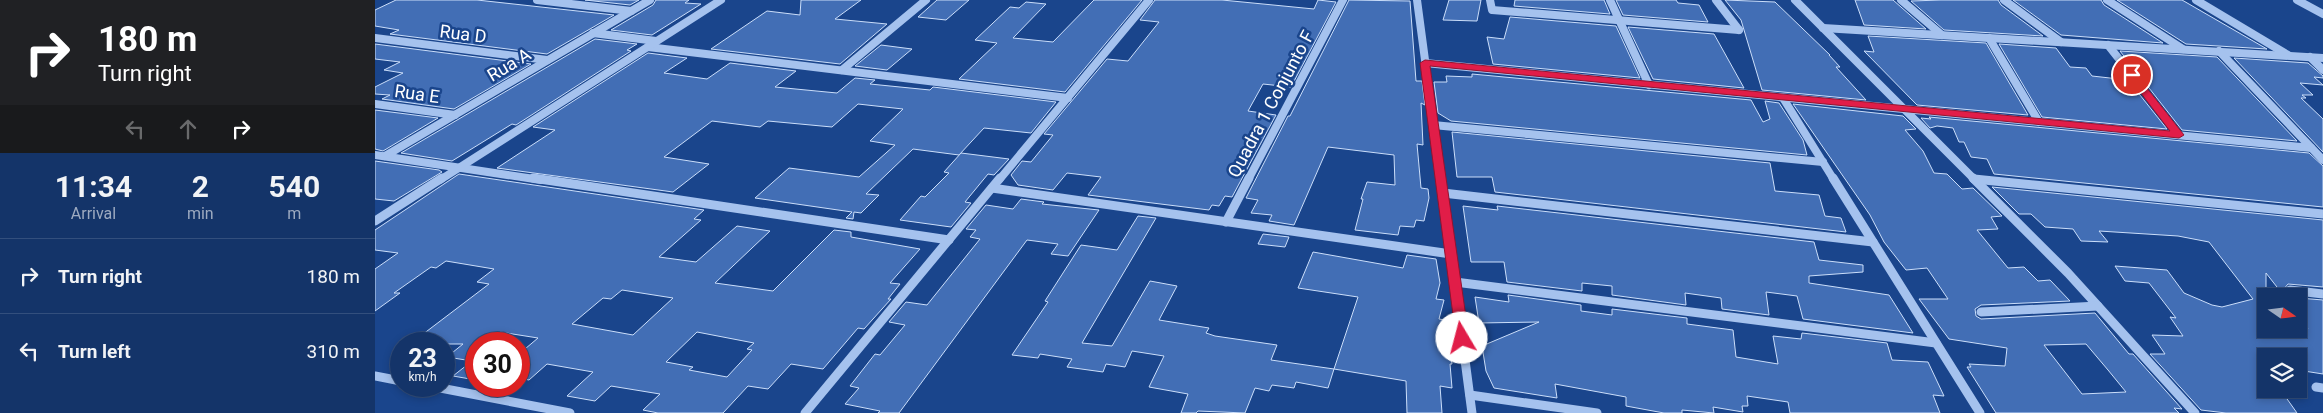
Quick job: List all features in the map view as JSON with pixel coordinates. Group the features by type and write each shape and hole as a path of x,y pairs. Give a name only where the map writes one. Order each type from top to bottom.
{"street":[{"path":"537,0 631,11"},
{"name":"Rua A","path":"385,156 649,0"},
{"path":"375,221 721,0"},
{"path":"842,70 926,0"},
{"path":"805,413 1149,0"},
{"name":"Quadra 1 Conjunto F","path":"1226,222 1343,0"},
{"path":"1417,0 1472,413"},
{"path":"1490,0 1492,10 1619,22 1739,30 1716,0"},
{"path":"1610,0 1649,85"},
{"path":"1795,0 2068,273 2195,413"},
{"path":"1901,0 1942,35"},
{"path":"2004,0 2061,42"},
{"path":"2107,0 2183,49"},
{"path":"2195,0 2289,56"},
{"path":"2297,0 2323,14"},
{"path":"1823,28 2323,58"},
{"path":"593,33 656,41"},
{"name":"Rua D","path":"375,38 547,60"},
{"path":"1989,38 2039,122"},
{"path":"2108,45 2179,135"},
{"path":"648,47 1068,98"},
{"path":"2219,51 2323,160"},
{"path":"2310,57 2323,70"},
{"path":"1425,63 2311,148"},
{"path":"1783,98 1980,413"},
{"name":"Rua E","path":"375,104 455,115"},
{"path":"1433,125 1823,162"},
{"path":"375,155 949,240"},
{"path":"1974,179 2323,214"},
{"path":"992,188 1451,254"},
{"path":"1443,193 1873,242"},
{"path":"1455,282 1936,344"},
{"path":"2307,292 2323,294"},
{"path":"1981,312 2098,306"},
{"path":"375,376 390,379"},
{"path":"455,391 570,413"},
{"path":"1470,395 1597,413"}],"building":[{"path":"396,0 477,0 614,15 547,54 390,34 399,30 375,26 375,10"},
{"path":"585,0 639,0 630,5"},
{"path":"656,0 689,0 685,3 701,4 652,35 611,30 653,5"},
{"path":"801,0 861,0 835,19 887,24 840,64 711,49 767,11 800,15"},
{"path":"937,0 969,0 946,20 918,17"},
{"path":"1094,0 1142,0 1065,92 959,79 997,43 975,40 1010,7 1019,8 1026,2 1046,4 1013,38 1053,42"},
{"path":"1155,0 1222,0 1314,9 1318,0 1336,2 1291,87 1263,84 1248,111 1276,115 1232,197 1225,196 1219,206 1212,205 1209,210 1088,195 1101,177 1067,173 1053,190 1018,185 1011,175 1022,161 1031,162 1053,135 1044,134 1107,59 1128,61 1159,22 1140,20"},
{"path":"1349,0 1410,1 1416,81 1422,81 1425,105 1421,103 1423,145 1417,144 1421,188 1428,189 1429,198 1424,221 1416,220 1414,227 1400,226 1398,235 1355,230 1363,199 1361,199 1367,182 1395,185 1394,155 1328,147 1294,225 1269,221 1272,215 1251,213 1258,200 1246,198"},
{"path":"1449,0 1481,0 1477,21 1443,20"},
{"path":"1515,0 1604,0 1610,14 1514,6"},
{"path":"1616,0 1676,0 1678,3 1699,5 1708,22 1623,15"},
{"path":"1725,0 1775,2 1830,55 1840,67 1836,67 1866,100 1762,90 1741,20"},
{"path":"1855,0 1893,0 1926,29 1864,25"},
{"path":"1998,0 2001,5 2043,36 1944,30 1911,1"},
{"path":"2013,0 2101,0 2104,5 2163,43 2061,35"},
{"path":"2117,0 2182,0 2267,49 2186,44"},
{"path":"1510,17 1616,26 1640,78 1493,64 1487,37 1504,39"},
{"path":"1628,27 1714,34 1744,88 1653,79"},
{"path":"1868,36 1986,43 2028,115 1917,105 1864,51 1874,52"},
{"path":"595,39 637,44 627,50 631,51 516,125 512,124 452,161 401,153"},
{"path":"375,44 531,64 454,109 382,99 390,95 375,94 375,87 403,73 384,70 400,62 375,59"},
{"path":"1999,44 2056,48 2070,67 2086,68 2092,76 2128,80 2167,129 2042,117"},
{"path":"881,45 912,49 887,70 855,66"},
{"path":"2120,51 2217,57 2297,141 2182,130"},
{"path":"648,53 687,58 664,73 707,79 730,63 796,71 775,87 837,93 855,78 875,80 870,84 930,90 933,87 1056,102 1031,133 984,128 959,155 913,149 866,194 879,195 861,213 854,212 853,219 846,218 852,212 755,198 789,168 859,177 895,145 870,141 903,109 858,104 832,127 768,121 760,127 712,121 664,157 709,164 673,192 497,168 555,130 533,127"},
{"path":"2234,58 2308,63 2323,76 2323,78 2314,77 2323,85 2300,83 2313,95 2302,95 2306,98 2301,98 2323,119 2323,152"},
{"path":"1472,74 1751,100 1763,122 1770,119 1765,101 1779,103 1803,140 1807,155 1451,121 1438,113 1434,82 1447,82 1446,76 1472,77"},
{"path":"1793,104 1903,116 1916,129 1905,130 1923,151 1934,173 1947,174 1962,189 1973,188 2002,216 1991,217 1998,229 1977,230 2008,268 2024,267 2038,281 2050,280 2070,301 1981,305 1975,309 1976,316 1981,319 2095,313 2129,354 2133,354 2182,409 2174,408 2179,413 1996,413 1967,367 1971,367 1969,364 2005,366 2007,348 1949,339 1919,299 1948,299 1927,268 1906,270 1884,242 1870,215","holes":["2086,344 2126,392 2082,394 2044,345"]},
{"path":"375,110 438,118 383,151 375,149"},
{"path":"1929,117 2309,153 2323,166 2323,207 1994,174 1987,159 1971,157 1964,142 1959,142 1953,128 1937,126 1930,128 1921,118 1931,119"},
{"path":"1452,132 1770,163 1775,191 1819,195 1825,216 1841,218 1846,232 1495,192 1492,177 1457,177"},
{"path":"961,153 1009,159 994,175 988,174 965,202 971,203 951,227 900,220 921,196 925,197 949,173 944,172"},
{"path":"375,161 442,172 394,201 375,199"},
{"path":"459,174 704,210 694,219 701,220 659,257 696,262 737,226 770,231 715,283 773,291 834,230 851,232 851,237 920,249 890,283 900,284 888,299 891,299 864,329 858,328 823,369 791,364 768,389 748,386 723,413 658,413 643,410 660,394 611,386 595,401 567,396 593,372 547,364 530,379 530,345 538,338 530,337 530,332 465,332 465,360 455,358 455,350 463,344 455,344 455,332 426,332 489,284 477,282 494,269 446,261 436,268 431,267 394,293 400,293 375,311 375,269 398,253 375,250 375,230","holes":["622,290 673,298 633,335 572,324 603,298 611,299","697,332 754,343 747,349 752,350 727,377 689,370 693,367 666,362"]},
{"path":"1992,187 2323,220 2323,287 2288,284 2285,288 2278,288 2266,273 2266,288 2257,288 2257,338 2307,338 2307,299 2323,300 2323,374 2307,371 2307,348 2257,348 2257,398 2286,398 2297,413 2226,413 2201,410 2150,354 2165,354 2152,335 2183,336 2170,317 2176,318 2149,283 2125,281 2115,266 2167,270 2184,293 2212,305 2222,307 2253,299 2209,242 2178,236 2099,231 2108,242 2081,241 2073,229 2045,227 2031,214 2019,214"},
{"path":"1021,199 1044,202 1042,204 1099,210 1068,256 1051,254 1058,244 1027,240 899,413 878,413 880,411 845,404 859,388 850,386 875,354 880,355 905,325 889,322 906,302 927,305 980,239 970,237 976,230 966,229 986,205 1013,209"},
{"path":"1463,206 1498,210 1497,206 1814,242 1819,260 1863,265 1863,272 1809,276 1809,283 1889,295 1913,333 1803,319 1797,296 1766,292 1769,315 1722,309 1721,298 1685,293 1686,305 1612,295 1612,286 1582,283 1582,291 1507,282 1504,262 1471,262"},
{"path":"1138,216 1156,218 1082,343 1112,346 1150,281 1177,286 1159,320 1209,328 1206,333 1215,336 1277,345 1271,360 1334,369 1328,388 1296,382 1294,388 1272,385 1269,391 1255,388 1245,413 1198,411 1196,413 1181,413 1188,394 1149,387 1164,356 1132,351 1125,367 1106,364 1103,372 1067,367 1072,359 1040,354 1038,358 1012,355 1048,302 1045,301 1081,245 1117,250"},
{"path":"1263,234 1289,237 1285,247 1258,244"},
{"path":"1313,252 1403,268 1407,255 1436,259 1440,283 1436,299 1444,300 1439,319 1445,320 1452,364 1450,364 1452,388 1440,386 1442,413 1407,413 1406,381 1334,369 1358,297 1298,288"},
{"path":"1508,295 1581,305 1581,311 1612,315 1612,309 1687,318 1687,324 1733,330 1736,357 1778,364 1773,336 1801,339 1802,333 1887,343 1892,360 1928,362 1944,396 1933,395 1940,413 1790,413 1788,402 1747,396 1748,406 1742,406 1743,412 1713,407 1714,413 1682,410 1682,413 1664,413 1626,406 1626,397 1555,384 1557,398 1494,388 1486,371 1482,346 1539,322 1479,323 1475,297 1509,302"},
{"path":"465,367 465,378 455,376"}],"route":[{"path":"1462,338 1425,63 2179,135 2132,75"}]}
